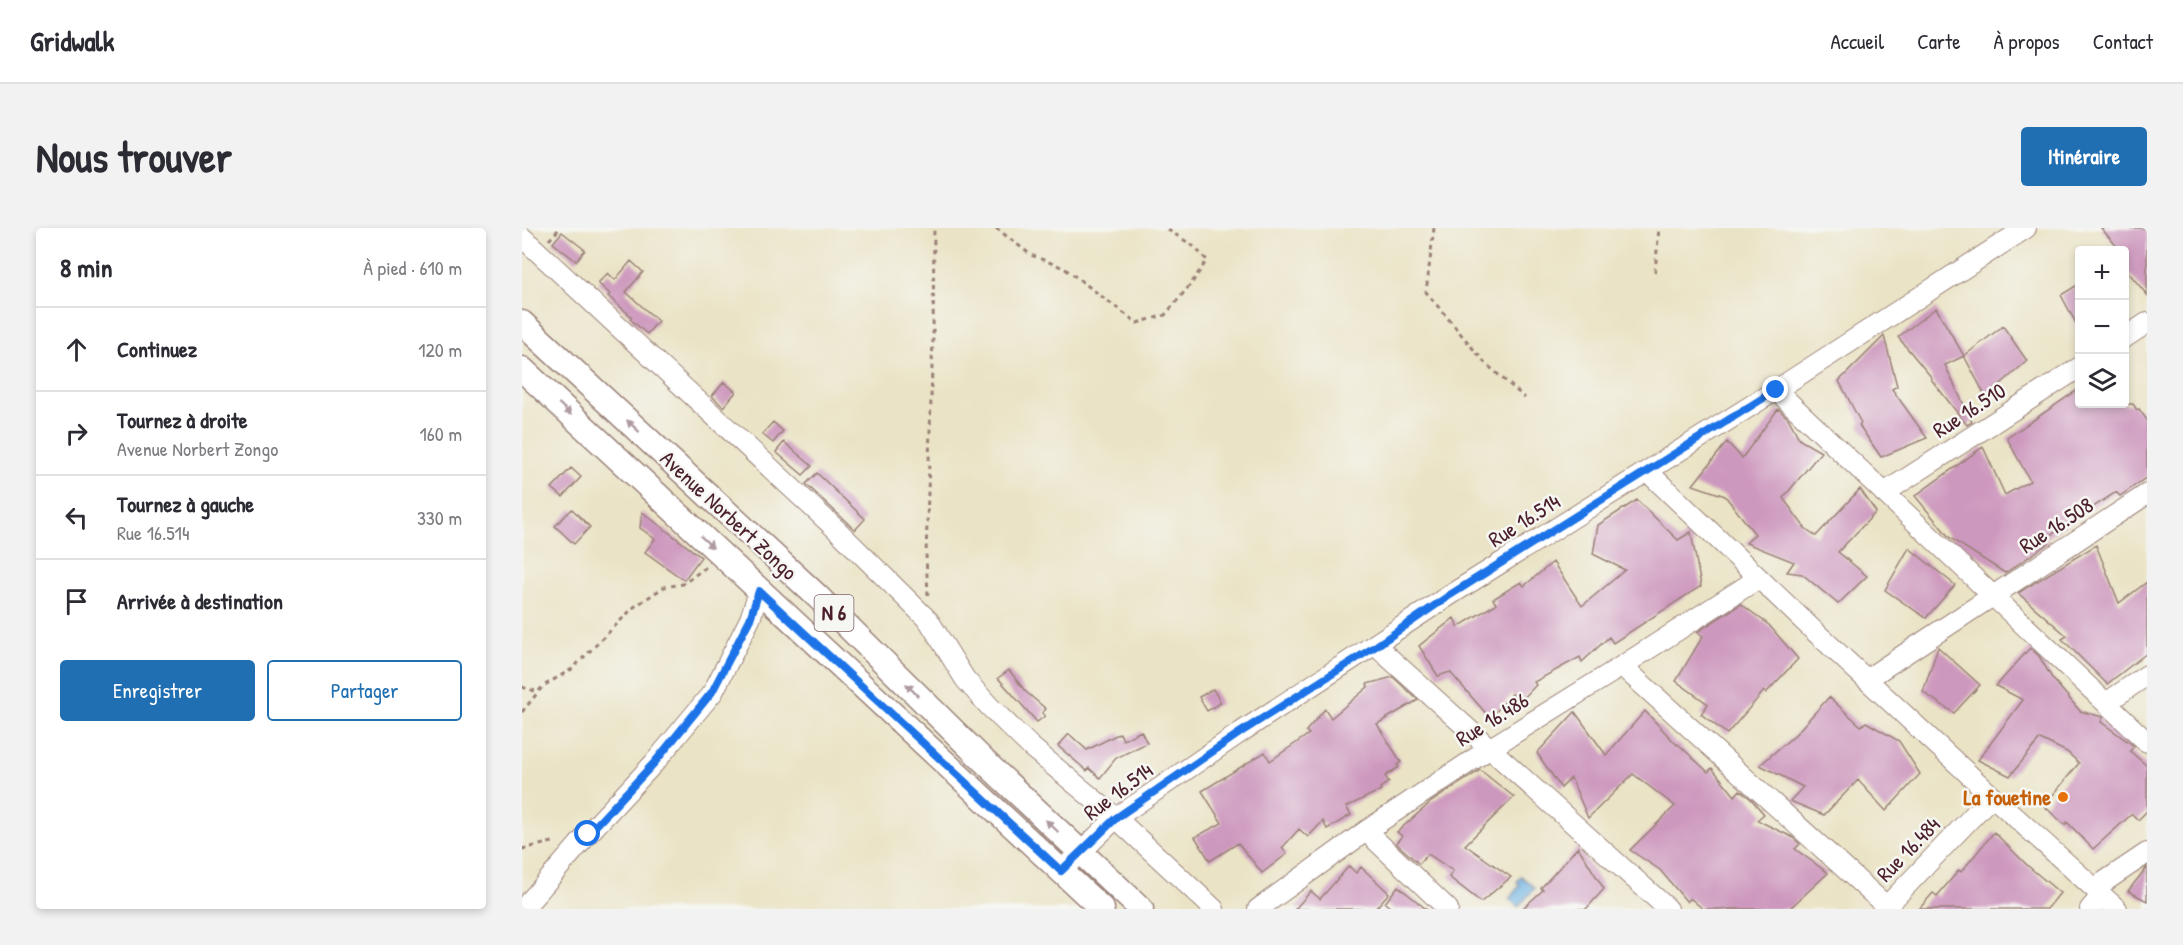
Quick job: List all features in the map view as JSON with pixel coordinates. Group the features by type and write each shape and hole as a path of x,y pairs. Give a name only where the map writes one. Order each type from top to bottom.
{"main road":[{"name":"Avenue Norbert Zongo","path":"522,323 817,596 1079,852 1141,909"},
{"name":"Avenue Norbert Zongo","path":"522,369 1102,909"}],"street":[{"name":"Rue 16.514","path":"1061,871 1116,818 1241,732 1376,646 1450,595 1776,390 2026,228"},
{"path":"522,237 838,531 929,621 964,679 988,706 1031,747 1116,818 1214,909"},
{"path":"2129,335 2147,323"},
{"name":"Rue 16.510","path":"1884,493 2075,370"},
{"path":"1776,390 2147,742"},
{"path":"1647,471 1759,579 1992,796 2096,898 2117,909"},
{"name":"Rue 16.508","path":"1867,679 2147,494"},
{"name":"Rue 16.486","path":"1258,909 1366,831 1489,749 1759,579"},
{"path":"522,909 655,762 712,692 750,619 759,591"},
{"path":"1376,646 1668,909"},
{"path":"1622,666 1885,908"},
{"path":"2106,703 2147,675"},
{"name":"Rue 16.484","path":"1885,908 1992,796"},
{"path":"1366,831 1448,909"},
{"path":"2096,898 2147,853"}],"path":[{"path":"929,621 926,555 934,228"},
{"path":"996,228 1031,255 1064,268 1137,323 1165,315 1191,284 1207,260 1192,245 1165,228"},
{"path":"1434,228 1426,292 1485,363 1525,398"},
{"path":"1655,272 1659,228"},
{"path":"522,712 543,686 572,669 634,607 664,587 683,584 704,568 724,558"},
{"path":"522,687 538,692"},
{"path":"522,849 588,834"}],"water":[{"path":"1521,876 1535,888 1518,907 1509,899 1520,885 1517,882"}],"building":[{"path":"2101,228 2147,228 2147,295 2129,273 2129,246 2117,246"},
{"path":"562,232 585,250 576,261 553,243"},
{"path":"631,261 643,272 626,292 658,321 647,334 630,319 632,317 608,296 610,294 598,283 608,273 615,280"},
{"path":"2075,286 2075,321 2061,295"},
{"path":"1936,308 1964,356 1945,365 1972,422 1967,425 1898,337"},
{"path":"2003,326 2027,361 1986,397 1964,356"},
{"path":"1884,336 1897,386 1892,389 1927,438 1881,457 1859,425 1861,423 1839,381"},
{"path":"724,382 736,392 723,407 712,396"},
{"path":"2075,392 2075,408 2129,408 2129,404 2133,404 2147,420 2147,477 2120,496 2116,492 2045,539 2049,543 2005,573 1950,538 1915,496 1983,447 2005,495 2030,481 2007,438"},
{"path":"1778,409 1788,418 1800,440 1821,452 1783,498 1805,528 1816,536 1860,489 1876,512 1838,552 1867,576 1838,604 1802,574 1787,572 1794,562 1746,543 1755,534 1725,496 1693,485 1727,442 1742,458"},
{"path":"773,422 783,431 773,443 762,434"},
{"path":"784,442 812,466 803,475 776,452"},
{"path":"571,468 581,477 563,497 552,488"},
{"path":"817,473 865,519 855,530 806,484"},
{"path":"1637,500 1678,540 1691,532 1701,586 1613,643 1609,637 1582,662 1580,657 1534,682 1536,685 1518,704 1512,694 1490,718 1450,672 1438,676 1419,646 1454,618 1458,627 1496,604 1493,599 1521,582 1524,586 1553,562 1582,606 1625,570 1593,554 1598,525"},
{"path":"572,509 590,527 574,544 555,526"},
{"path":"642,512 701,557 684,580 645,552 655,539 640,528"},
{"path":"2096,545 2119,603 2147,582 2147,653 2107,684 2062,639 2067,636 2018,593"},
{"path":"1909,548 1955,585 1926,618 1885,590"},
{"path":"1741,604 1769,625 1798,659 1766,693 1764,691 1727,734 1701,714 1708,704 1676,681 1703,636 1697,632"},
{"path":"1938,647 1980,685 1954,713 1923,692"},
{"path":"2030,648 2039,656 2052,678 2080,711 2103,717 2101,722 2134,746 2130,751 2147,766 2147,811 2138,820 2132,814 2093,849 2067,822 2065,825 2044,806 2079,763 2067,752 2040,739 2010,776 1978,760 2023,700 1996,686"},
{"path":"1009,670 1025,691 1046,709 1042,713 1045,716 1037,722 998,678"},
{"path":"1393,677 1418,700 1377,724 1401,762 1397,765 1399,767 1385,776 1389,782 1380,788 1381,790 1346,807 1351,815 1327,829 1323,821 1308,837 1299,829 1282,848 1287,854 1262,873 1238,843 1210,861 1195,837 1222,823 1202,791 1265,752 1270,761 1309,734 1306,731 1325,709 1331,718 1368,687 1367,684"},
{"path":"1213,689 1221,703 1207,711 1199,697"},
{"path":"1829,697 1861,726 1866,722 1899,741 1920,774 1886,811 1858,780 1824,815 1790,801 1803,787 1760,765 1791,739"},
{"path":"1645,711 1677,745 1708,772 1712,768 1735,796 1740,790 1751,799 1764,814 1757,820 1792,837 1800,844 1795,849 1828,873 1789,909 1703,909 1690,898 1687,902 1660,870 1630,850 1675,806 1633,774 1588,818 1571,778 1561,788 1537,753 1575,712 1606,755"},
{"path":"1141,731 1147,743 1116,758 1100,778 1089,768 1087,771 1058,746 1069,734 1087,750 1120,733 1123,740"},
{"path":"1480,770 1514,797 1465,845 1511,877 1481,902 1449,877 1453,871 1428,854 1419,864 1396,843 1402,836 1397,832 1431,802"},
{"path":"1994,832 2028,866 2060,893 2047,909 1919,909 1933,893 1937,896 1959,870 1961,872"},
{"path":"1578,847 1604,889 1586,909 1522,909 1543,890 1541,888"},
{"path":"1349,866 1356,873 1361,867 1389,893 1375,909 1295,909 1311,891 1320,899"},
{"path":"2147,867 2147,901 2128,891"},
{"path":"1398,886 1426,909 1392,909 1385,903"}],"place":[{"name":"La fouetine","path":"2063,797"}],"route":[{"path":"588,834 655,762 712,692 750,619 759,591 1061,871 1116,818 1241,732 1376,646 1450,595 1776,390"}]}
